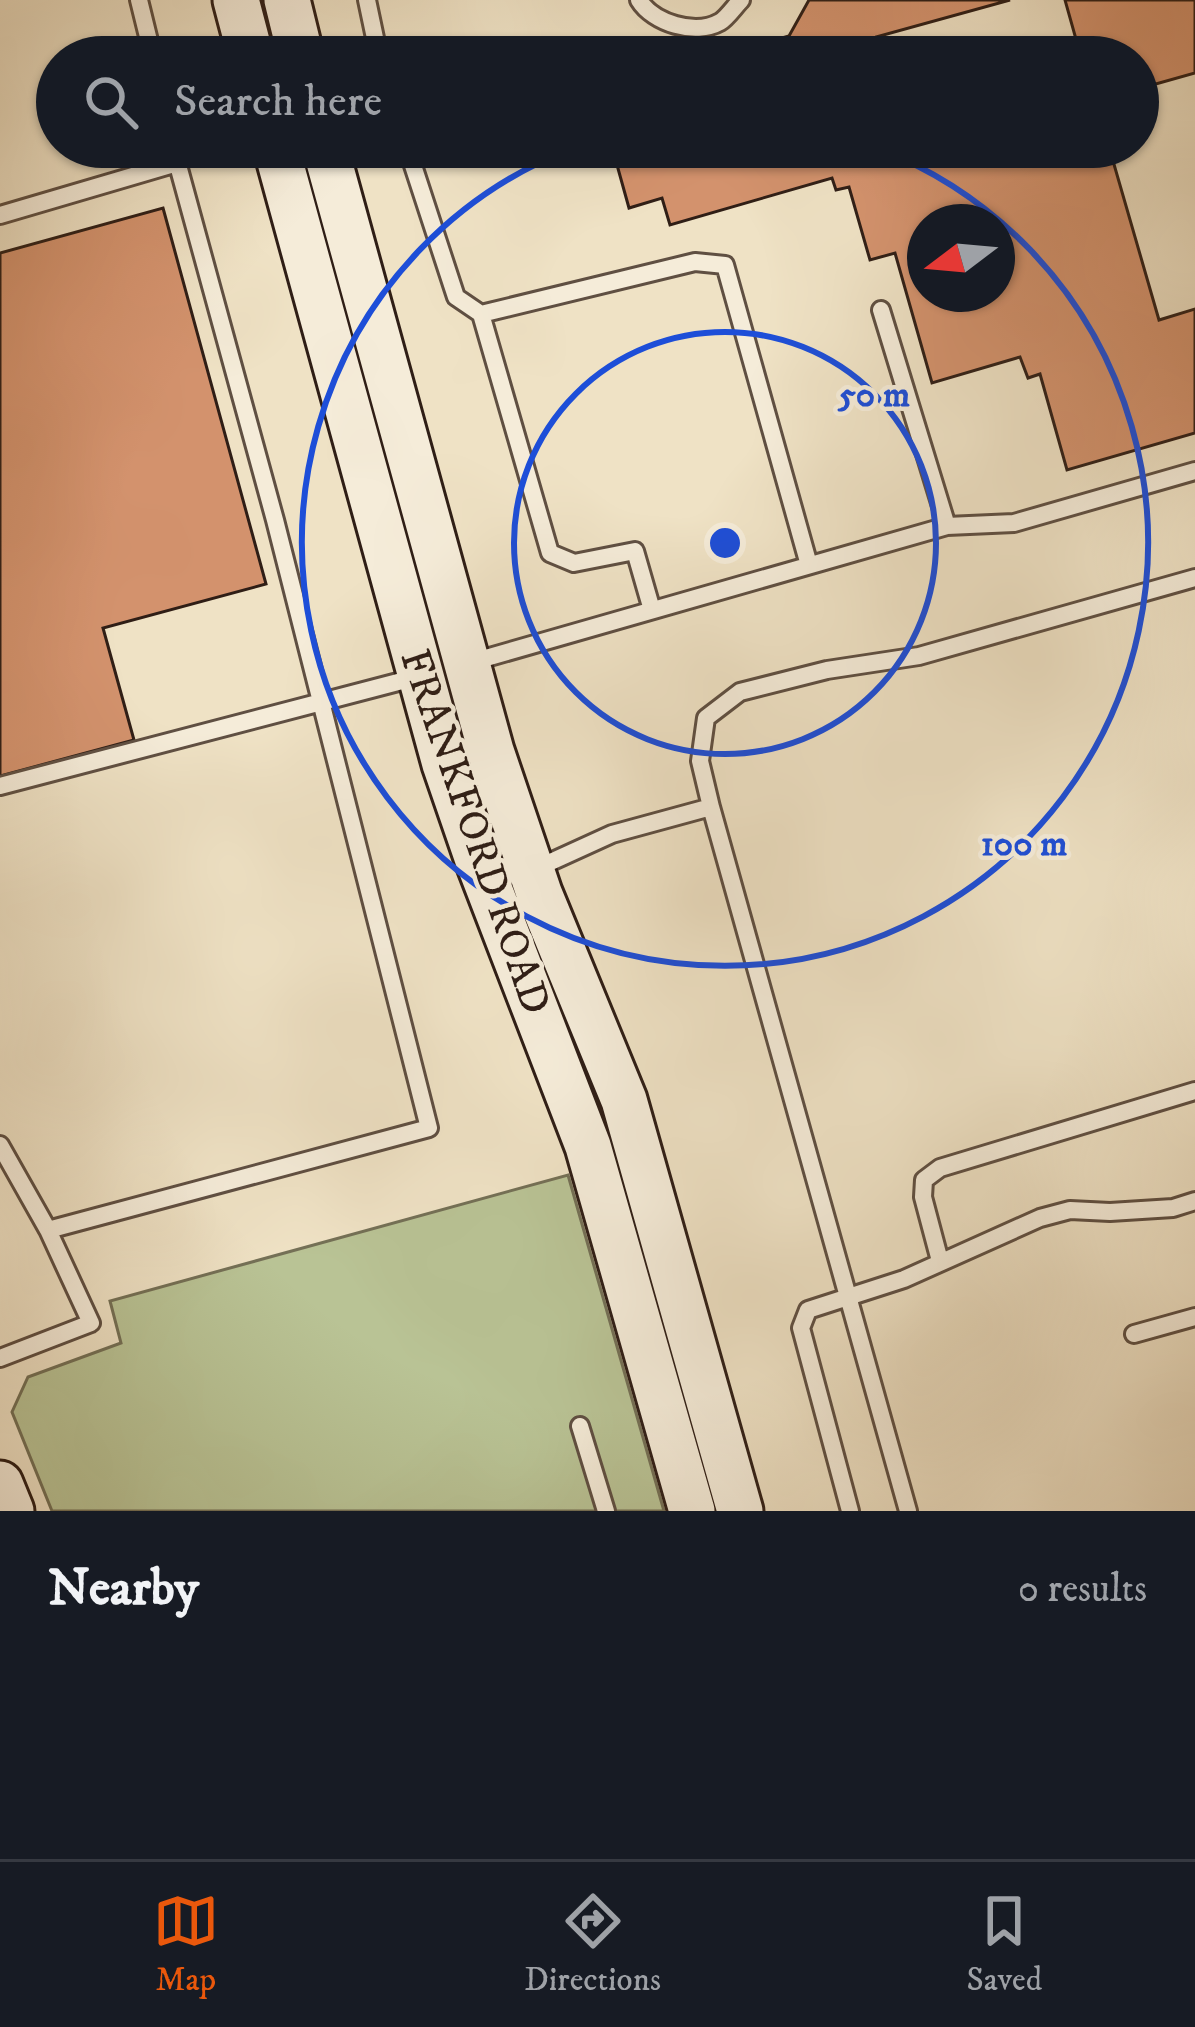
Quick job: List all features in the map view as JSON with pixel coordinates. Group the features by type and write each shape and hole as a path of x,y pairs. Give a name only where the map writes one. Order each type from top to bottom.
{"main road":[{"path":"236,0 245,36"},
{"path":"287,0 296,36"},
{"name":"FRANKFORD ROAD","path":"282,168 445,764 594,1163 692,1511"},
{"name":"FRANKFORD ROAD","path":"331,168 465,664 532,871 645,1163 740,1511"},
{"path":"422,676 465,664"},
{"path":"0,1484 11,1511"}],"lane":[{"path":"140,0 148,36"},
{"path":"367,0 375,36"},
{"path":"639,0 643,8 673,26 719,22 741,0"},
{"path":"0,215 137,168"},
{"path":"48,1230 429,1128 275,520 179,168"},
{"path":"414,168 456,297 481,314 550,553 574,563 635,551 652,610"},
{"path":"481,314 695,262 725,265 809,566"},
{"path":"881,310 947,526"},
{"path":"465,664 947,526 1014,523 1195,471"},
{"path":"908,1511 711,807 700,761 706,718 740,692 827,670 919,656 1195,578"},
{"path":"0,786 422,676"},
{"path":"532,871 612,835 711,807"},
{"path":"940,1261 923,1197 924,1180 940,1168 1195,1091"},
{"path":"0,1145 48,1230 91,1323 0,1358"},
{"path":"850,1511 801,1328 808,1310 904,1279 1040,1218 1070,1210 1173,1208 1195,1202"},
{"path":"1134,1334 1195,1317"},
{"path":"580,1426 606,1511"}],"green space":[{"path":"568,1175 664,1511 52,1511 12,1412 28,1377 121,1343 110,1301"}],"building":[{"path":"809,0 1010,0 880,36 789,36"},
{"path":"1065,0 1195,0 1195,73 1159,83 1159,36 1075,36"},
{"path":"618,168 1115,168 1159,320 1195,309 1195,433 1067,470 1040,374 1028,378 1020,357 932,383 912,312 1015,312 1015,204 907,204 907,295 895,253 870,260 849,187 836,190 832,178 670,225 662,198 629,208"},
{"path":"163,208 266,584 103,628 134,740 0,776 0,253"}]}
